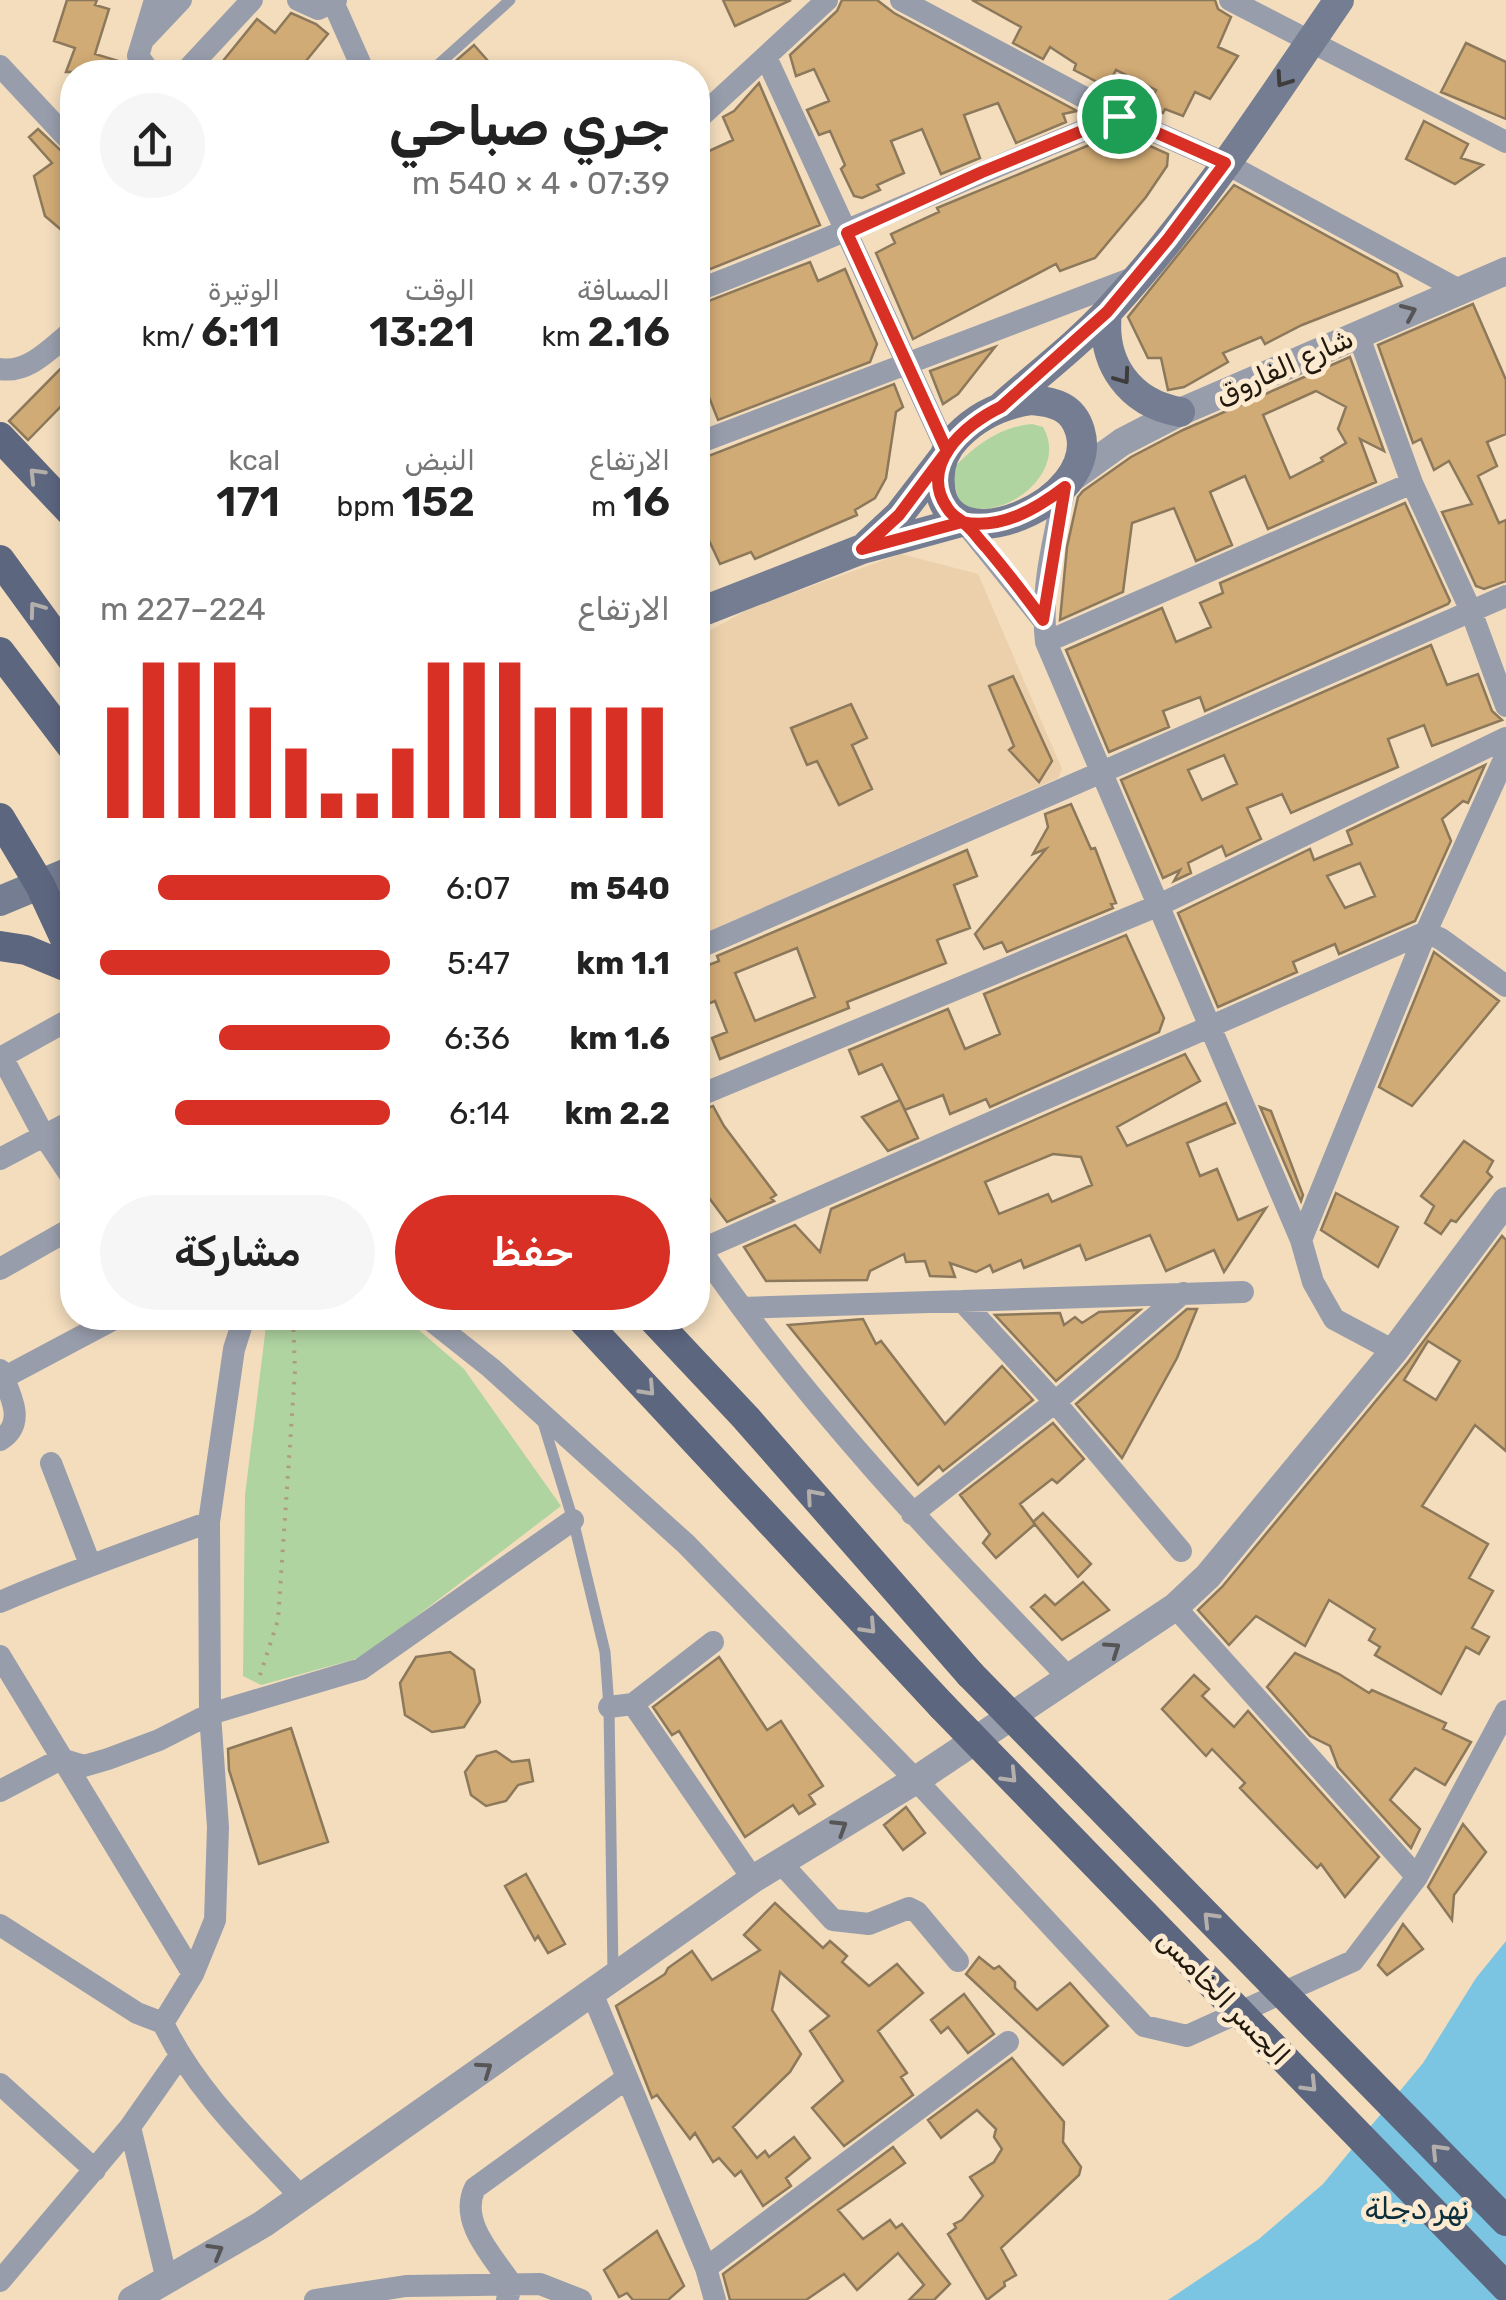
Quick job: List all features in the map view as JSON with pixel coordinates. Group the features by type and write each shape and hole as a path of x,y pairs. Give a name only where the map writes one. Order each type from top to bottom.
{"main road":[{"name":"شارع الفاروق","path":"862,549 899,515 974,422 1001,407 1107,312 1225,163 1339,0"},
{"path":"1107,312 1106,343 1126,385 1151,404 1180,412"},
{"path":"1001,407 1043,401 1069,411 1082,439 1080,458 1068,483"},
{"path":"0,437 60,500"},
{"path":"946,453 940,471 942,499 963,522"},
{"name":"شارع الفاروق","path":"710,608 862,549 963,522 991,524 1020,515 1068,483"},
{"path":"0,560 60,642"},
{"name":"شارع الفاروق","path":"710,616 738,598"},
{"path":"0,652 60,731"},
{"path":"0,818 60,914"},
{"path":"0,901 60,877"},
{"path":"0,946 26,950 60,963"},
{"name":"الجسر الخامس","path":"592,1330 942,1706 1506,2287"},
{"path":"663,1330 746,1418"},
{"path":"686,1330 746,1418"},
{"name":"الجسر الخامس","path":"746,1418 970,1674 1506,2220"}],"street":[{"path":"141,60 138,56 155,0"},
{"path":"142,40 181,0"},
{"path":"298,0 318,9 334,1 359,60"},
{"path":"710,108 827,0"},
{"path":"901,0 1119,116 1225,163 1460,290"},
{"path":"1230,0 1506,142"},
{"path":"196,60 248,1"},
{"path":"766,57 946,453"},
{"path":"0,66 60,130"},
{"path":"710,285 847,233 1119,116"},
{"name":"شارع الفاروق","path":"1068,483 1122,442 1180,412 1506,271"},
{"path":"710,437 1138,276"},
{"path":"1358,334 1412,484 1471,612 1506,706"},
{"path":"0,370 28,365 60,341"},
{"path":"1044,631 1068,483"},
{"path":"1044,631 1412,484"},
{"path":"963,522 1044,631 1099,773 1301,1240 1313,1282 1334,1319 1394,1352"},
{"path":"710,943 1506,596"},
{"path":"710,1091 1157,906 1506,738"},
{"path":"1301,1240 1426,932 1506,755"},
{"path":"710,1243 1426,932 1441,938 1506,986"},
{"path":"60,1025 1,1057 60,1160"},
{"path":"0,1159 60,1127"},
{"path":"130,2126 149,2293 302,2198 753,1879 916,1780 1175,1607 1208,1576 1394,1352 1506,1201"},
{"path":"0,1269 60,1235"},
{"path":"710,1263 742,1308 912,1514 1069,1678"},
{"path":"742,1308 1243,1292"},
{"path":"912,1514 1055,1402 1183,1293"},
{"path":"962,1300 1055,1402 1181,1551"},
{"path":"0,1440 7,1436 15,1420 14,1402 2,1374 92,1330"},
{"path":"163,2023 193,1974 214,1920 218,1827 210,1714 209,1522 234,1349 240,1330"},
{"path":"443,1330 686,1544 916,1780 1144,2026 1187,2036 1353,1961 1417,1877 1506,1711"},
{"path":"51,1463 90,1564"},
{"path":"0,1791 61,1759 84,1766 108,1760 210,1714 361,1669 573,1520"},
{"path":"0,1602 90,1564 119,1557 209,1522"},
{"path":"1175,1607 1417,1877"},
{"path":"609,1707 633,1704 713,1642"},
{"path":"0,1656 193,1974"},
{"path":"633,1704 753,1879"},
{"path":"782,1863 834,1920 869,1924 908,1908 917,1912 958,1961"},
{"path":"0,1925 138,2013 163,2023 179,2057 302,2198"},
{"path":"602,1984 628,2078 706,2268 715,2300"},
{"path":"706,2268 1008,2042"},
{"path":"0,2281 95,2170 179,2057"},
{"path":"510,2292 470,2220 470,2198 475,2188 628,2078"},
{"path":"0,2084 95,2170"},
{"path":"315,2300 406,2286 510,2292 540,2284 581,2300"}],"lane":[{"path":"443,60 510,0"},
{"path":"540,1415 573,1520 605,1652 609,1707 602,1984"}],"path":[{"path":"259,1678 278,1620 296,1371 293,1330"}],"shaded area":[{"path":"901,554 978,574 1062,769 1058,778 710,931 710,630 751,608"}],"green space":[{"path":"1032,424 1043,427 1049,444 1040,477 1012,501 977,509 960,504 951,471 987,440"},
{"path":"266,1330 419,1330 464,1369 561,1506 363,1657 261,1685 243,1676 245,1495"}],"water":[{"name":"نهر دجلة","path":"1506,1941 1506,2300 1168,2300 1259,2239 1323,2184 1423,2063 1476,1978"}],"building":[{"path":"67,0 97,0 95,5 109,9 95,54 115,60 70,60 75,48 54,41"},
{"path":"723,0 791,0 735,26"},
{"path":"842,0 877,0 894,13 1077,111 1063,114 1066,122 1016,143 998,103 964,115 980,158 941,174 922,129 891,141 904,173 877,185 880,190 862,198 854,196 830,131 819,135 807,110 829,101 814,69 796,76 790,55 837,11"},
{"path":"972,0 1215,0 1218,9 1231,17 1218,47 1238,56 1210,99 1195,92 1183,116 1165,109 1163,113 1148,107 1156,90 1116,70 1107,87 1074,70 1076,64 1050,47 1043,59 1013,43 1021,27"},
{"path":"291,13 328,34 307,60 224,60 257,19 275,33"},
{"path":"1466,43 1506,62 1506,119 1441,92"},
{"path":"474,45 487,60 457,60"},
{"path":"759,83 820,225 710,269 710,151 733,140 723,117 734,111"},
{"path":"1424,121 1468,144 1461,158 1483,165 1455,184 1406,159"},
{"path":"38,129 60,150 60,229 45,216 34,176 52,163 29,137"},
{"path":"1123,134 1168,154 1167,166 1095,258 1060,271 1056,264 913,339 876,253 895,243 891,234 939,212 937,208"},
{"path":"1234,185 1397,274 1402,286 1302,325 1265,344 1261,337 1223,353 1228,362 1184,387 1168,390 1161,358 1148,358 1128,317"},
{"path":"810,262 818,281 845,269 877,344 870,362 718,420 710,400 710,300"},
{"path":"1473,304 1506,380 1506,434 1487,442 1497,466 1478,476 1499,523 1506,520 1506,581 1484,589 1476,586 1442,512 1472,504 1449,461 1434,470 1421,439 1413,443 1378,345"},
{"path":"995,347 958,394 943,404 930,371"},
{"path":"1350,357 1384,451 1360,439 1376,482 1268,529 1245,476 1210,492 1232,545 1196,561 1174,508 1132,523 1123,592 1060,620 1067,547 1078,497 1131,457","holes":["1316,391 1346,407 1338,429 1346,443 1321,458 1323,461 1290,478 1263,415"]},
{"path":"60,369 60,407 28,440 9,421"},
{"path":"894,384 903,407 896,412 886,478 875,498 855,510 857,515 755,559 751,552 720,564 710,543 710,455"},
{"path":"1405,503 1450,601 1448,604 1205,711 1200,697 1163,711 1169,727 1109,752 1066,650 1162,608 1176,642 1211,627 1200,603 1223,593 1220,583"},
{"path":"1431,645 1447,685 1478,674 1492,711 1502,720 1432,746 1424,725 1388,739 1398,767 1291,813 1282,794 1247,808 1261,839 1226,856 1222,846 1188,863 1191,873 1174,881 1180,870 1163,878 1121,780","holes":["1224,755 1237,784 1202,800 1188,770"]},
{"path":"1013,676 1052,761 1039,782 1009,750 1014,746 989,686"},
{"path":"851,704 867,738 852,745 872,789 839,805 817,761 807,765 791,728"},
{"path":"1485,765 1468,803 1463,801 1442,819 1451,841 1415,921 1339,954 1335,944 1293,962 1297,972 1218,1007 1178,913 1310,849 1314,860 1352,844 1347,831","holes":["1360,863 1375,896 1345,908 1327,876"]},
{"path":"1071,804 1091,849 1095,848 1116,903 1111,904 1113,908 1007,952 1002,942 984,949 975,934 1046,849 1033,854 1048,827 1045,814"},
{"path":"967,850 977,876 954,885 970,928 937,940 946,963 847,1002 849,1008 720,1059 712,1038 727,1032 715,1001 710,1003 710,964 719,961 717,956","holes":["797,948 815,997 755,1021 735,973"]},
{"path":"1126,935 1164,1018 1159,1032 990,1107 986,1099 950,1114 943,1095 905,1110 882,1064 859,1074 849,1050 948,1009 965,1049 1000,1034 984,994"},
{"path":"1434,952 1499,1001 1412,1106 1379,1087"},
{"path":"1185,1054 1200,1081 1117,1127 1127,1146 1226,1103 1235,1123 1187,1143 1200,1176 1217,1169 1238,1220 1266,1208 1224,1272 1214,1250 1166,1271 1150,1235 1086,1260 1080,1245 1024,1268 1021,1260 993,1272 990,1265 976,1272 950,1263 955,1277 930,1276 925,1261 906,1262 904,1254 870,1271 867,1280 766,1281 744,1247 795,1225 820,1252 831,1209","holes":["1053,1154 1081,1157 1092,1185 1052,1202 1048,1194 999,1214 985,1182"]},
{"path":"900,1100 918,1138 888,1151 862,1117"},
{"path":"710,1107 776,1195 771,1198 774,1201 727,1222 710,1199"},
{"path":"1260,1107 1271,1111 1303,1195 1301,1201"},
{"path":"1464,1141 1493,1161 1487,1172 1492,1177 1456,1222 1451,1220 1441,1234 1425,1223 1434,1206 1421,1196"},
{"path":"1336,1193 1398,1227 1378,1267 1321,1230"},
{"path":"1502,1236 1506,1240 1506,1451 1475,1425 1422,1506 1488,1544 1469,1578 1493,1591 1472,1628 1489,1637 1479,1654 1466,1647 1441,1694 1375,1655 1380,1647 1369,1640 1375,1629 1329,1600 1305,1646 1256,1616 1229,1645 1198,1610 1222,1587 1408,1362","holes":["1428,1341 1460,1361 1436,1400 1404,1380"]},
{"path":"1187,1309 1197,1309 1177,1358 1122,1458 1076,1404"},
{"path":"1140,1310 1056,1381 995,1315 1060,1313 1064,1325 1075,1317 1082,1323 1099,1312"},
{"path":"863,1319 876,1344 881,1341 945,1424 1002,1366 1033,1400 943,1471 939,1466 918,1485 788,1325"},
{"path":"1053,1423 1084,1459 1057,1483 1052,1479 1020,1504 1035,1524 996,1558 983,1543 990,1534 960,1495"},
{"path":"1043,1513 1091,1564 1078,1577 1033,1522"},
{"path":"1083,1582 1109,1610 1062,1640 1031,1607 1045,1595 1055,1605"},
{"path":"450,1652 474,1670 480,1702 464,1727 432,1732 405,1715 400,1683 416,1657"},
{"path":"1295,1653 1369,1693 1372,1690 1446,1723 1443,1729 1471,1742 1445,1785 1415,1768 1390,1800 1420,1829 1411,1848 1338,1767 1330,1746 1310,1736 1267,1687"},
{"path":"719,1657 767,1730 781,1721 823,1786 809,1795 815,1804 799,1814 793,1805 745,1837 679,1731 672,1735 653,1707"},
{"path":"1194,1675 1209,1689 1202,1696 1234,1727 1248,1711 1379,1857 1345,1897 1321,1864 1317,1868 1240,1788 1245,1783 1212,1749 1206,1756 1162,1709"},
{"path":"291,1728 328,1842 259,1864 229,1770 228,1749"},
{"path":"496,1751 512,1762 529,1760 533,1781 518,1785 506,1801 486,1806 471,1795 465,1772 477,1756"},
{"path":"906,1807 925,1833 903,1850 884,1825"},
{"path":"1463,1824 1486,1852 1454,1895 1452,1920 1428,1887"},
{"path":"526,1874 565,1944 548,1953 538,1936 535,1940 505,1886"},
{"path":"775,1903 823,1948 830,1941 847,1956 842,1962 869,1986 897,1964 923,1993 878,2031 907,2073 901,2077 913,2095 844,2146 812,2108 843,2081 810,2031 829,2016 780,1972 772,2010 801,2054 790,2072 733,2127 757,2158 765,2151 769,2157 794,2137 810,2158 786,2178 791,2186 763,2206 741,2171 735,2176 719,2158 713,2162 695,2133 690,2139 657,2095 652,2098 616,2006 692,1951 712,1980 760,1950 744,1935"},
{"path":"1403,1924 1423,1949 1387,1975 1378,1965"},
{"path":"979,1957 994,1969 999,1966 1037,2010 1070,1983 1108,2026 1063,2065 966,1974"},
{"path":"964,1994 994,2034 968,2053 948,2027 941,2033 931,2020"},
{"path":"1012,2058 1064,2122 1063,2142 1081,2167 1079,2175 1001,2248 1016,2275 987,2300 948,2234 983,2196 970,2177 994,2162 1002,2149 994,2137 996,2129 977,2110 941,2138 928,2120"},
{"path":"893,2147 905,2163 838,2210 863,2239 890,2220 896,2228 902,2224 950,2284 934,2300 909,2300 924,2285 898,2253 857,2290 844,2274 806,2300 730,2300 723,2274"},
{"path":"657,2231 684,2286 668,2300 633,2300 627,2293 619,2297 604,2270"}],"route":[{"path":"1119,116 847,233 947,451 899,515 862,549 930,528 962,522 965,523 972,524 991,524 1008,519 1034,509 1065,487 1043,620 978,538 965,523 946,507 940,490 940,471 958,436 983,415 1001,407 1107,312 1225,163 1119,116"}]}
